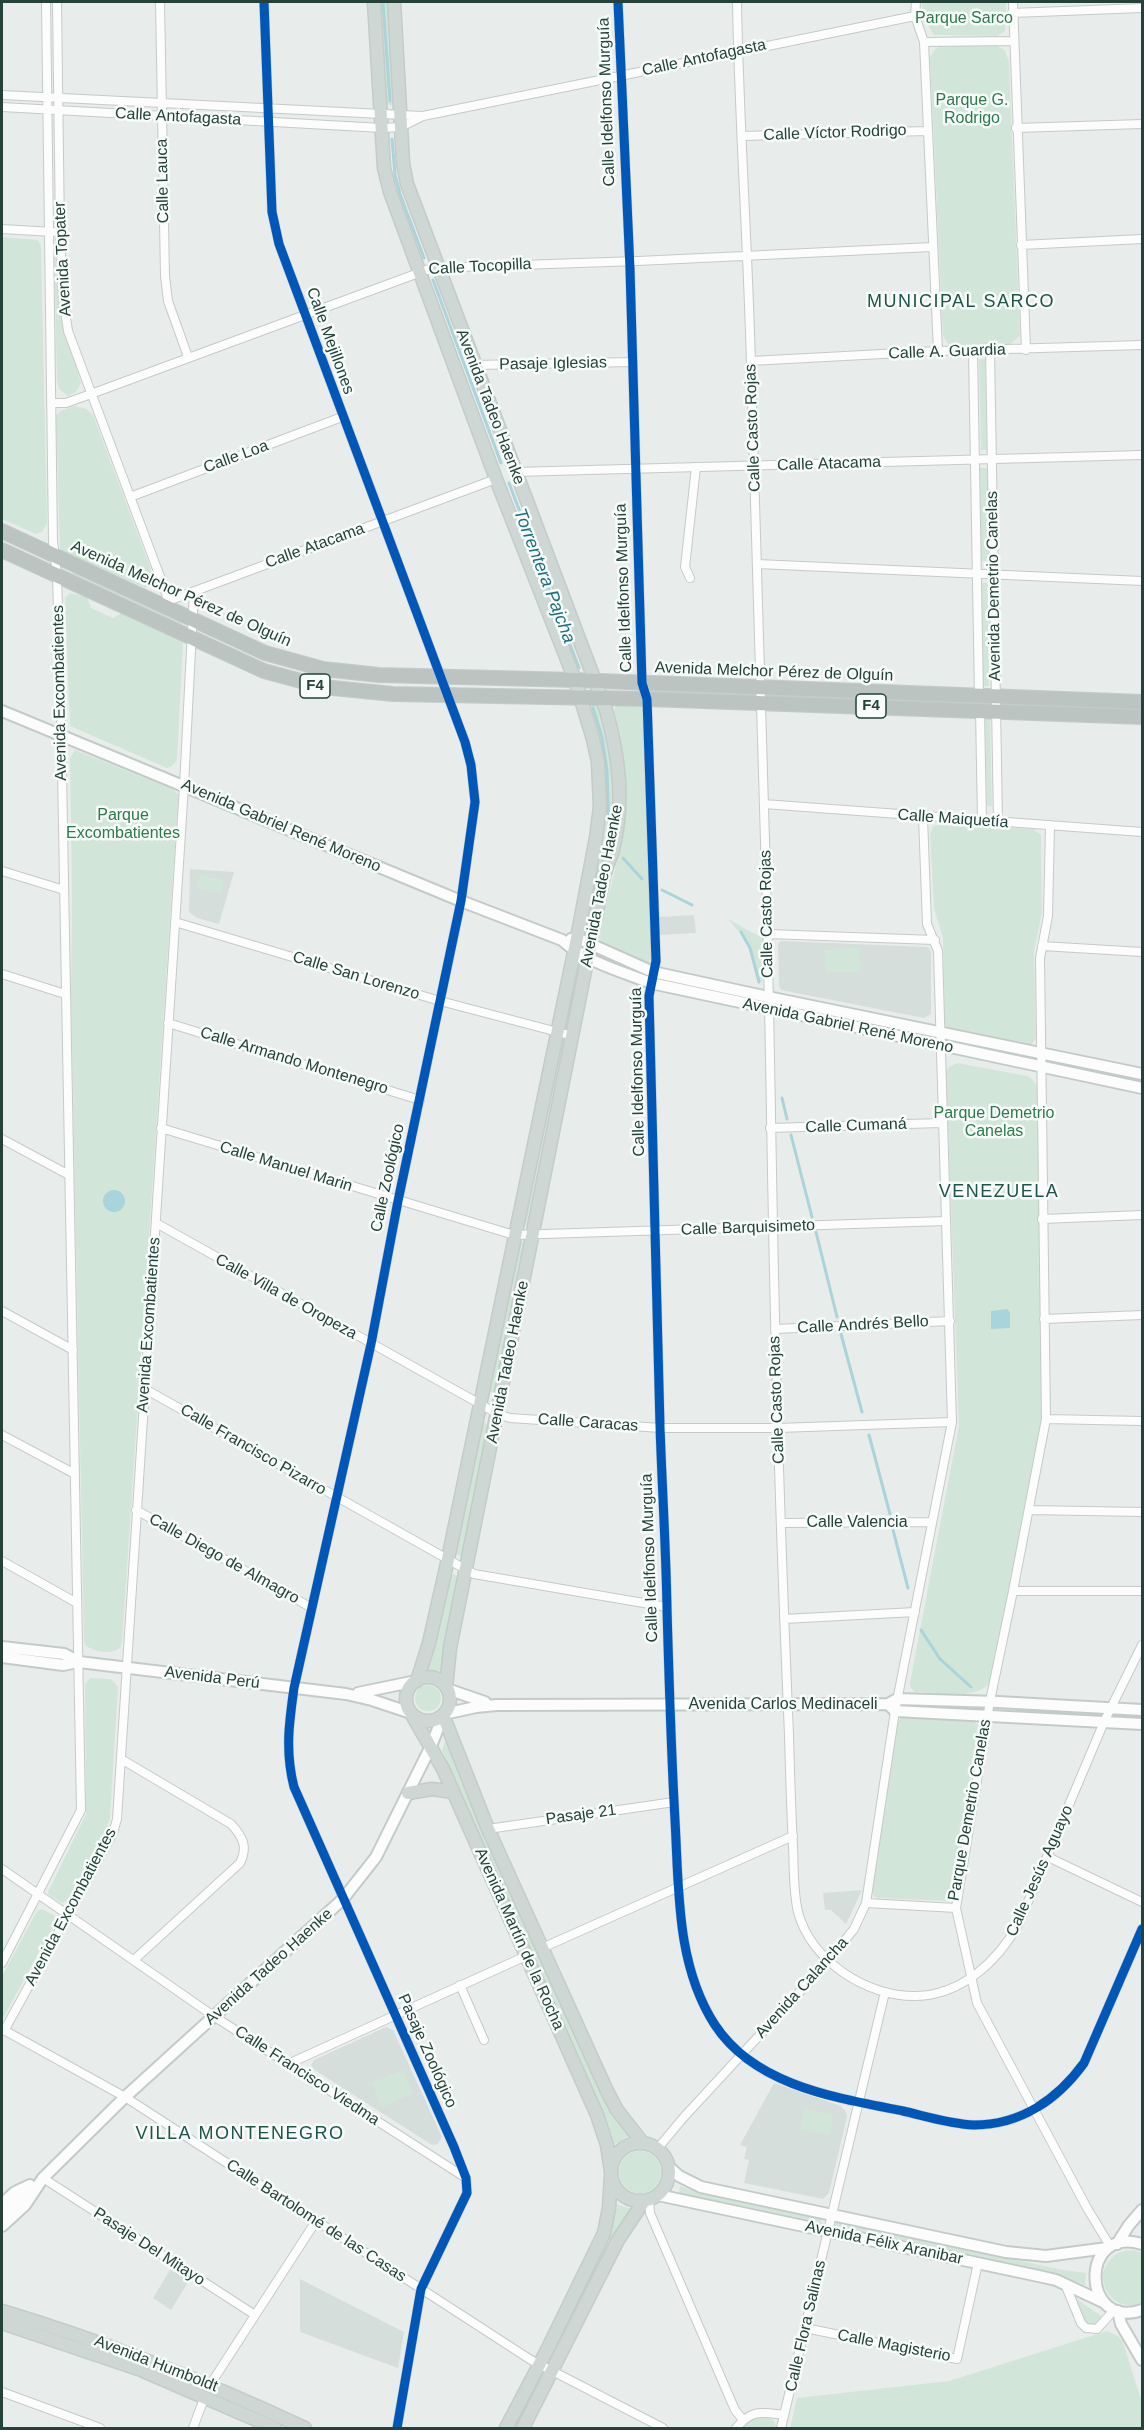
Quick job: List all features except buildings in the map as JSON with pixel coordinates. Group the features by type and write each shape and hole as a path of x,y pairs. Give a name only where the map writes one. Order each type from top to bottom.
{"highway":[{"name":"Avenida Melchor Pérez de Olguín","path":"2,531 168,603 192,618 265,653 324,669 379,675 642,683 761,696 996,711 1143,717"},
{"name":"Avenida Melchor Pérez de Olguín","path":"2,550 264,671 297,681 350,691 448,696 647,699 978,695 1143,702"}],"main road":[{"name":"Avenida Tadeo Haenke","path":"374,2 384,168 390,192 495,479 575,680 598,762 600,807 577,938 448,1559 429,1643 417,1681"},
{"name":"Avenida Tadeo Haenke","path":"394,2 400,121 407,184 602,698 618,755 620,790 615,839 603,881 448,1660 447,1688"},
{"name":"Avenida Gabriel René Moreno","path":"2,711 461,901 562,940 573,951 651,983 940,1033 1143,1074"},
{"name":"Avenida Gabriel René Moreno","path":"562,940 577,938 653,972 767,1003 940,1046 1143,1088"},
{"name":"Avenida Perú","path":"2,1647 64,1654 79,1662"},
{"name":"Avenida Perú","path":"2,1657 63,1665 79,1662 346,1694 411,1713"},
{"path":"433,1678 447,1688 450,1702 443,1715 430,1721 417,1718 411,1713 406,1699 407,1692 417,1681 433,1678"},
{"name":"Avenida Perú","path":"346,1694 374,1691 417,1681"},
{"name":"Avenida Carlos Medinaceli","path":"447,1688 477,1701 497,1705"},
{"name":"Avenida Carlos Medinaceli","path":"443,1715 476,1707 497,1705 893,1705 990,1701 1143,1710"},
{"name":"Avenida Carlos Medinaceli","path":"893,1705 987,1715 1143,1724"},
{"name":"Avenida Martín de la Rocha","path":"411,1713 431,1746 453,1792 602,2126 611,2173"},
{"name":"Avenida Tadeo Haenke","path":"2,2226 25,2205 43,2178 125,2097 343,1899 376,1857 431,1746 443,1715"},
{"name":"Avenida Martín de la Rocha","path":"443,1715 488,1829 607,2091 642,2142"},
{"path":"408,1793 432,1789 453,1792"},
{"path":"506,2428 604,2234 615,2156 622,2148 632,2143 642,2142 658,2148 666,2157 669,2167 668,2181 650,2199 618,2240 523,2428"},
{"name":"Avenida Félix Aranibar","path":"669,2167 684,2179 701,2187 1029,2256 1055,2255 1132,2241 1143,2244"},
{"path":"611,2173 615,2187 623,2195 633,2200 650,2199"},
{"name":"Avenida Tadeo Haenke","path":"2,2205 15,2193 43,2178"},
{"path":"2,2215 43,2178"},
{"name":"Avenida Félix Aranibar","path":"650,2199 829,2231 1043,2277 1065,2284 1113,2308"},
{"path":"1143,2210 1097,2263 1095,2274 1098,2292 1113,2308 1143,2360"},
{"path":"2,2303 48,2318 68,2337"},
{"path":"1113,2308 1129,2313 1143,2310"},
{"name":"Avenida Humboldt","path":"2,2311 68,2337"},
{"name":"Avenida Humboldt","path":"2,2323 68,2337 142,2357 208,2390 275,2428"},
{"path":"2,2329 41,2341 68,2337"},
{"name":"Avenida Humboldt","path":"208,2390 305,2428"}],"street":[{"name":"Avenida Topater","path":"46,2 54,555"},
{"name":"Avenida Topater","path":"57,2 60,233 68,331 168,603"},
{"name":"Calle Lauca","path":"160,2 165,276 168,302 188,357"},
{"name":"Calle Mejillones","path":"264,2 272,212 275,228 304,314 440,676"},
{"name":"Calle Idelfonso Murguía","path":"618,2 633,362 642,683 647,699 656,961 651,983 655,1231 669,1706 679,1887 686,1952 692,1979 714,2024 723,2037 742,2054 780,2078 805,2088 858,2102 971,2125 992,2123 1035,2110"},
{"name":"Calle Casto Rojas","path":"737,2 748,256 768,934 767,1003 775,1329 795,1896 799,1917 818,1948 829,1960"},
{"path":"916,2 915,16 924,42 938,351"},
{"path":"1012,2 1026,350"},
{"path":"1012,13 1143,8"},
{"name":"Calle Antofagasta","path":"2,107 268,121 400,121 915,16"},
{"path":"924,42 1013,41"},
{"name":"Calle Antofagasta","path":"2,95 268,109 382,122 400,121"},
{"path":"1017,128 1143,124"},
{"name":"Calle Víctor Rodrigo","path":"742,136 927,130"},
{"path":"2,230 60,233"},
{"path":"1022,245 1143,239"},
{"name":"Calle Tocopilla","path":"52,403 66,402 91,394 418,272 437,267 932,247"},
{"name":"Calle A. Guardia","path":"751,361 938,351 1143,345"},
{"name":"Avenida Demetrio Canelas","path":"990,350 998,822"},
{"name":"Avenida Demetrio Canelas","path":"973,351 982,821"},
{"name":"Pasaje Iglesias","path":"474,365 633,362"},
{"name":"Calle Loa","path":"130,496 342,417"},
{"name":"Calle Atacama","path":"515,472 1143,455"},
{"path":"690,578 686,567 696,467"},
{"name":"Calle Atacama","path":"168,603 495,479"},
{"name":"Avenida Excombatientes","path":"2,1963 80,1813 61,735 57,575 54,555"},
{"path":"757,564 1143,581"},
{"name":"Avenida Excombatientes","path":"3,2030 116,1826 184,786 194,592"},
{"name":"Calle Zoológico","path":"294,1688 370,1344 461,901 474,814 474,785 465,742 440,676"},
{"name":"Calle Maiquetía","path":"764,804 1143,832"},
{"path":"866,1903 893,1705 915,1612 952,1422 938,951 927,924 923,817"},
{"name":"Parque Demetrio Canelas","path":"866,1903 956,1908 987,1715 1046,1419 1041,1053 1042,946 1048,916 1050,825"},
{"path":"2,871 64,890"},
{"name":"Calle San Lorenzo","path":"175,922 440,1001 573,1036"},
{"path":"768,934 935,940"},
{"path":"1042,946 1143,952"},
{"path":"2,974 65,993"},
{"name":"Calle Armando Montenegro","path":"168,1023 420,1100"},
{"name":"Calle Cumaná","path":"770,1128 942,1123"},
{"name":"Calle Manuel Marin","path":"161,1128 514,1235"},
{"path":"2,1139 69,1175"},
{"path":"1042,1219 1143,1215"},
{"name":"Calle Barquisimeto","path":"514,1235 946,1221"},
{"name":"Calle Villa de Oropeza","path":"156,1223 479,1404"},
{"path":"2,1311 73,1350"},
{"path":"1044,1318 1143,1315"},
{"name":"Calle Andrés Bello","path":"775,1329 950,1321"},
{"name":"Calle Francisco Pizarro","path":"145,1389 474,1574 667,1607"},
{"name":"Calle Caracas","path":"479,1404 510,1418 661,1428 778,1428 952,1422"},
{"path":"1046,1419 1143,1421"},
{"path":"2,1435 75,1474"},
{"name":"Calle Diego de Almagro","path":"136,1510 312,1608"},
{"path":"1029,1510 1143,1512"},
{"name":"Calle Valencia","path":"781,1523 932,1522"},
{"path":"2,1561 78,1602"},
{"path":"1013,1591 1143,1591"},
{"path":"784,1619 915,1612"},
{"name":"Calle Jesús Aguayo","path":"829,1960 849,1978 885,1992 918,1996 953,1987 970,1979 993,1961 1008,1942 1048,1857 1104,1722 1143,1645"},
{"name":"Pasaje Zoológico","path":"294,1688 288,1731 288,1765 294,1787 466,2178 465,2202 421,2289 397,2428"},
{"path":"121,1759 231,1824 241,1834 245,1853 240,1863 135,1959"},
{"name":"Pasaje 21","path":"488,1829 674,1802"},
{"path":"542,1948 793,1836"},
{"path":"1048,1857 1143,1902"},
{"name":"Calle Francisco Viedma","path":"2,1869 135,1959 215,2017 466,2178"},
{"name":"Avenida Calancha","path":"658,2148 829,1960 854,1929 866,1903"},
{"path":"956,1908 977,2003 1087,2208 1112,2246"},
{"path":"1035,2110 1070,2083 1084,2063 1143,1929"},
{"path":"288,2064 526,1956"},
{"path":"460,1985 484,2040"},
{"name":"Calle Flora Salinas","path":"782,2428 885,1992"},
{"name":"Calle Bartolomé de las Casas","path":"3,2030 125,2097 539,2365 663,2428"},
{"name":"Pasaje Del Mitayo","path":"43,2178 255,2315"},
{"path":"650,2199 650,2213 735,2410 743,2420"},
{"path":"193,2428 208,2390 316,2221"},
{"name":"Calle Magisterio","path":"805,2328 957,2360 978,2263"},
{"path":"1065,2284 1081,2323 1086,2328 1097,2328 1113,2308"},
{"path":"2,2392 100,2428"},
{"path":"736,2428 743,2420 757,2413 784,2415"}],"shaded area":[{"path":"190,869 234,872 219,924 197,918 189,912"},
{"path":"694,915 696,933 659,935 658,917"},
{"path":"781,941 928,947 931,951 931,1014 924,1018 781,990 778,944"},
{"path":"862,1890 846,1924 831,1910 825,1910 823,1893"},
{"path":"386,2027 393,2030 442,2137 438,2144 432,2145 313,2069 311,2065 314,2060"},
{"path":"774,2083 841,2106 846,2112 847,2117 829,2193 823,2199 744,2183 749,2160 744,2159 747,2147 740,2145"},
{"path":"171,2268 190,2279 171,2310 153,2298"},
{"path":"300,2279 404,2332 398,2368 300,2332"}],"green space":[{"path":"378,2 388,2 395,102 391,106 385,102"},
{"name":"Parque Sarco","path":"922,2 1006,2 1005,31 997,36 934,35 923,17"},
{"name":"Parque G. Rodrigo","path":"995,45 1005,50 1009,62 1020,336 1010,344 954,346 949,345 943,336 930,57 935,49 941,46"},
{"path":"2,237 38,240 41,246 47,523 42,532 36,534 2,519"},
{"path":"54,243 57,243 68,341 81,383 76,392 68,396 59,389 57,381"},
{"path":"985,359 987,450 981,450 979,360"},
{"path":"74,406 87,409 93,415 153,575 154,584 146,588 64,552 60,548 56,416 60,411"},
{"path":"980,468 988,468 989,561 981,561"},
{"path":"73,571 183,621 181,624 72,574"},
{"path":"982,583 988,583 989,686 983,686"},
{"name":"Parque Excombatientes","path":"70,593 87,597 91,608 113,618 122,613 183,642 177,760 171,767 167,768 70,726 65,598"},
{"path":"661,690 753,693 753,697 660,694"},
{"path":"771,694 972,701 972,705 771,698"},
{"path":"588,702 597,702 611,756 613,807 610,830 597,877 585,937 583,936 597,870 605,814 600,749"},
{"path":"1003,702 1142,708 1142,712 1003,706"},
{"path":"616,705 641,705 643,708 652,959 648,964 602,944 600,939 621,844 625,810 625,777 614,711"},
{"path":"990,717 992,806 987,806 985,718"},
{"name":"Parque Excombatientes","path":"75,750 172,789 178,794 122,1643 117,1650 108,1652 88,1647 84,1641 71,995 70,758"},
{"path":"941,822 1033,829 1041,835 1042,913 1034,952 1036,1038 1032,1044 1027,1046 948,1030 945,1026 943,938 934,908 930,834 933,827"},
{"path":"200,874 224,880 221,893 197,888"},
{"path":"728,919 764,939 762,986 747,941"},
{"path":"859,948 860,972 826,972 825,949"},
{"path":"561,1044 565,1045 528,1224 524,1227"},
{"path":"1057,1061 1142,1078 1142,1083 1058,1065"},
{"name":"Parque Demetrio Canelas","path":"957,1063 1027,1076 1039,1089 1042,1417 992,1680 986,1687 977,1691 957,1694 915,1692 910,1683 959,1425 946,1072 949,1067"},
{"path":"520,1241 525,1243 496,1393 489,1391"},
{"path":"482,1422 485,1422 488,1427 464,1554 459,1556 455,1552"},
{"path":"455,1574 458,1580 441,1672 427,1670 449,1575"},
{"path":"90,1678 111,1679 118,1687 110,1818 104,1837 69,1899 62,1903 48,1892 86,1814 85,1684"},
{"path":"428,1685 437,1689 441,1698 437,1707 428,1711 419,1707 415,1698 419,1689"},
{"path":"901,1718 974,1721 978,1725 952,1895 947,1901 878,1898 871,1891 897,1723"},
{"path":"445,1741 598,2086 617,2121 629,2136 615,2144 593,2088 442,1750"},
{"path":"42,1909 54,1915 55,1923 2,2020 2,1976 37,1911"},
{"path":"403,2070 413,2093 382,2107 372,2083"},
{"path":"804,2109 833,2115 830,2135 800,2129"},
{"path":"640,2151 655,2157 661,2172 655,2187 640,2193 625,2187 619,2172 625,2157"},
{"path":"680,2186 699,2193 822,2219 821,2222 679,2193"},
{"path":"617,2204 634,2210 609,2243 553,2355 551,2354 610,2233"},
{"path":"836,2221 1086,2273 1085,2285 1054,2273 835,2225"},
{"path":"1133,2250 1142,2253 1142,2303 1126,2305 1109,2295 1103,2281 1103,2273 1114,2256 1122,2251"},
{"path":"1074,2297 1107,2320 1088,2326 1084,2323"},
{"path":"1107,2331 1118,2336 1123,2342 1142,2403 1142,2428 790,2428 797,2398 949,2381"},
{"path":"764,2416 773,2420 777,2428 741,2428 754,2417"}],"water":[{"path":"114,1190 122,1193 125,1201 122,1209 114,1212 106,1209 103,1201 106,1193"},
{"path":"1007,1309 1010,1312 1010,1328 991,1329 991,1311"}],"waterway":[{"name":"Torrentera Pajcha","path":"383,2 390,101"},
{"name":"Torrentera Pajcha","path":"392,139 395,175 400,194 424,258"},
{"name":"Torrentera Pajcha","path":"433,280 501,463"},
{"name":"Torrentera Pajcha","path":"509,483 579,668"},
{"name":"Torrentera Pajcha","path":"593,708 602,737 607,771 609,832"},
{"name":"Torrentera Pajcha","path":"623,858 642,879"},
{"name":"Torrentera Pajcha","path":"662,890 692,905"},
{"name":"Torrentera Pajcha","path":"741,932 750,948 759,982"},
{"name":"Torrentera Pajcha","path":"782,1098 787,1119"},
{"name":"Torrentera Pajcha","path":"791,1135 812,1217"},
{"name":"Torrentera Pajcha","path":"816,1232 837,1317"},
{"name":"Torrentera Pajcha","path":"841,1334 862,1412"},
{"name":"Torrentera Pajcha","path":"869,1435 890,1514"},
{"name":"Torrentera Pajcha","path":"893,1530 908,1588"},
{"name":"Torrentera Pajcha","path":"921,1630 940,1659 971,1687"},
{"name":"Torrentera Pajcha","path":"1017,1711 1097,1716"},
{"name":"Torrentera Pajcha","path":"1119,1717 1142,1719"}],"cycle path":[{"path":"264,2 272,212 279,244 465,742 471,765 475,802 461,901 398,1201 371,1344 294,1688 289,1738 294,1787 466,2178 467,2193 421,2289 397,2428"},
{"path":"618,2 630,269 642,683 647,699 656,961 649,996 660,1426 671,1741 679,1899 686,1952 702,2002 715,2025 732,2046 775,2076 799,2086 851,2101 974,2125 991,2124 1023,2115 1037,2108 1074,2076 1084,2063 1142,1929"}],"district":[{"name":"MUNICIPAL SARCO","path":"961,302"},
{"name":"VENEZUELA","path":"999,1192"},
{"name":"VILLA MONTENEGRO","path":"240,2134"}]}
